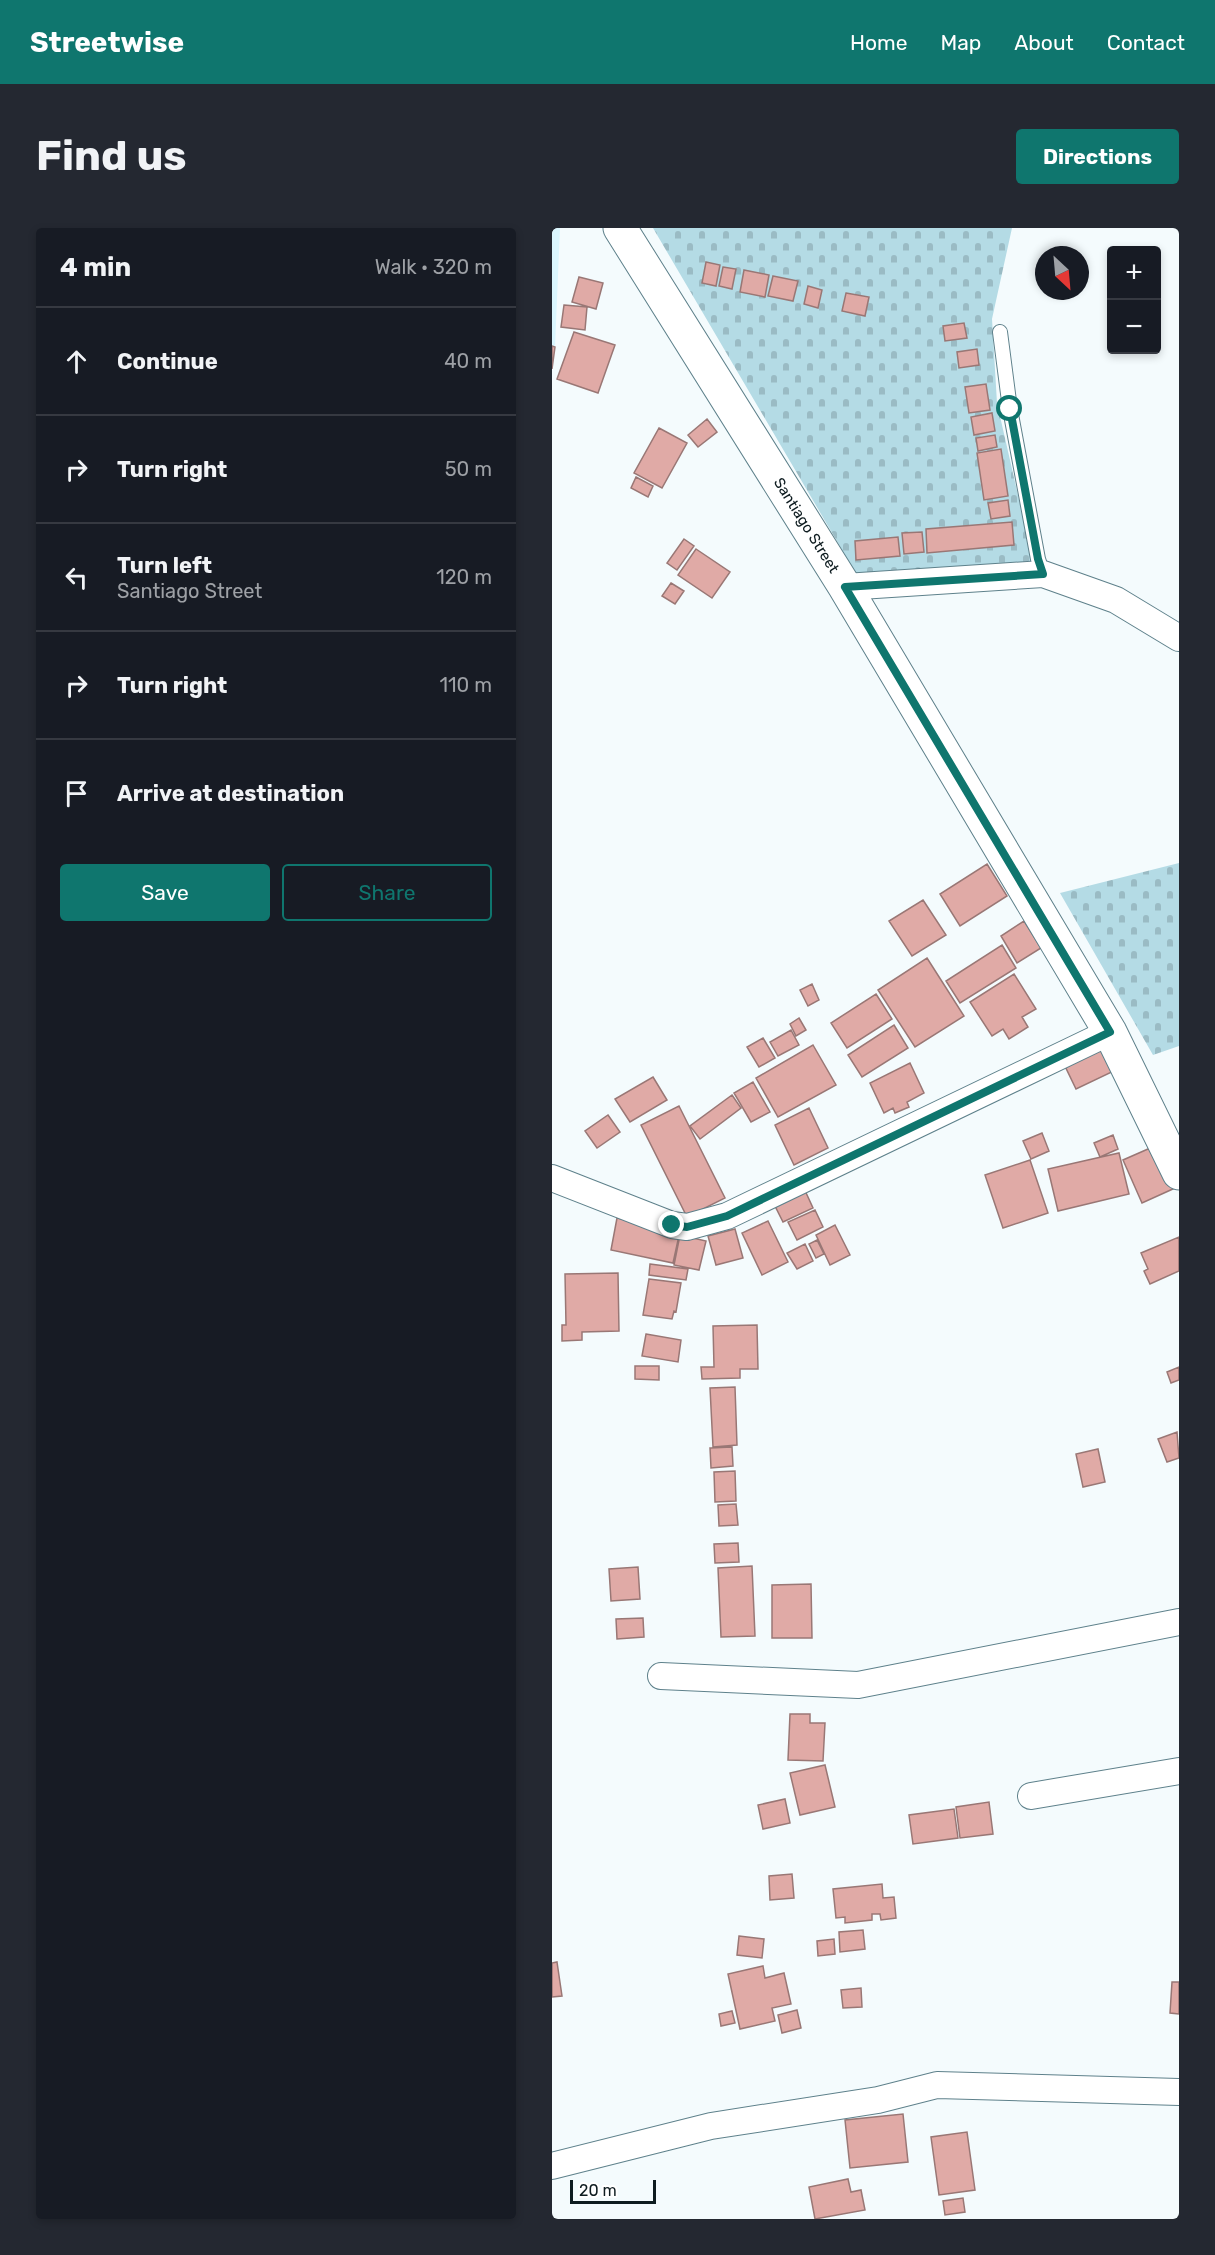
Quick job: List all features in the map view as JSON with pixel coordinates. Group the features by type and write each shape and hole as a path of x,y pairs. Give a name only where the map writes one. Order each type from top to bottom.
{"street":[{"name":"Santiago Street","path":"623,230 845,587 1110,1032 1179,1173"},
{"path":"845,587 1043,574 1116,600 1179,638"},
{"path":"552,1178 672,1225 687,1227 727,1216 1110,1032"},
{"path":"661,1676 858,1685 1179,1622"},
{"path":"1031,1796 1179,1771"},
{"path":"552,2166 711,2127 878,2100 937,2085 1179,2092"}],"lane":[{"path":"1000,332 1010,409 1038,559 1043,574"}],"shaded area":[{"path":"552,228 560,228 552,369"}],"green space":[{"path":"653,228 1012,228 992,319 997,403 1033,561 858,577"},
{"path":"1179,863 1179,1046 1153,1055 1060,893"}],"building":[{"path":"706,262 720,265 716,286 702,283"},
{"path":"723,267 736,269 732,289 719,286"},
{"path":"744,270 769,275 765,297 740,292"},
{"path":"773,276 798,281 793,301 768,296"},
{"path":"579,277 603,283 596,309 572,302"},
{"path":"808,286 822,290 818,308 804,304"},
{"path":"846,293 869,297 865,316 842,311"},
{"path":"564,305 587,307 585,330 561,327"},
{"path":"964,323 967,338 945,341 943,326"},
{"path":"574,332 615,345 598,393 557,379"},
{"path":"552,346 555,347 552,369"},
{"path":"977,349 979,365 959,368 957,352"},
{"path":"986,384 990,410 969,413 965,387"},
{"path":"992,413 995,431 974,435 971,417"},
{"path":"707,419 717,432 698,447 688,435"},
{"path":"659,428 687,443 662,488 634,473"},
{"path":"995,435 997,447 978,451 976,438"},
{"path":"1001,449 1008,496 984,500 977,453"},
{"path":"636,477 653,486 648,497 631,488"},
{"path":"1008,500 1010,516 991,519 988,503"},
{"path":"1012,522 1014,545 927,553 926,529"},
{"path":"922,532 924,552 904,554 902,533"},
{"path":"898,537 900,556 856,560 855,541"},
{"path":"684,539 694,546 677,570 667,563"},
{"path":"696,549 730,572 712,598 678,575"},
{"path":"671,583 684,591 675,604 662,596"},
{"path":"987,864 1007,896 960,926 940,894"},
{"path":"923,900 946,935 912,956 889,921"},
{"path":"1024,921 1041,948 1017,963 1001,936"},
{"path":"1002,945 1016,968 960,1003 946,981"},
{"path":"927,958 964,1016 915,1047 878,990"},
{"path":"1014,974 1036,1009 1022,1017 1028,1027 1009,1039 1003,1029 992,1036 970,1002"},
{"path":"812,984 819,1000 808,1006 800,990"},
{"path":"876,994 892,1019 847,1048 831,1023"},
{"path":"799,1018 806,1030 796,1036 790,1024"},
{"path":"894,1025 908,1048 862,1077 848,1055"},
{"path":"791,1030 799,1045 778,1056 770,1042"},
{"path":"763,1038 775,1058 759,1067 747,1047"},
{"path":"1103,1043 1116,1070 1076,1089 1063,1062"},
{"path":"813,1045 836,1085 778,1117 756,1078"},
{"path":"910,1063 924,1093 907,1102 909,1107 895,1113 893,1108 884,1113 870,1083"},
{"path":"653,1077 667,1100 630,1122 615,1099"},
{"path":"753,1082 770,1112 751,1122 734,1093"},
{"path":"732,1095 741,1108 700,1139 690,1126"},
{"path":"679,1106 725,1198 687,1217 641,1125"},
{"path":"809,1108 828,1148 794,1165 775,1125"},
{"path":"608,1115 620,1132 597,1148 585,1131"},
{"path":"1042,1133 1049,1151 1031,1159 1023,1141"},
{"path":"1113,1135 1118,1149 1100,1157 1094,1143"},
{"path":"1157,1145 1175,1188 1142,1203 1123,1160"},
{"path":"1119,1153 1129,1194 1058,1211 1048,1169"},
{"path":"1030,1160 1048,1213 1003,1228 985,1175"},
{"path":"802,1184 813,1208 783,1222 771,1198"},
{"path":"815,1210 823,1227 797,1240 788,1222"},
{"path":"617,1218 680,1231 673,1263 611,1250"},
{"path":"768,1221 788,1262 762,1275 742,1233"},
{"path":"835,1225 850,1255 830,1265 816,1235"},
{"path":"735,1229 743,1258 716,1265 708,1236"},
{"path":"680,1235 706,1241 699,1270 674,1265"},
{"path":"1179,1237 1179,1271 1150,1284 1144,1271 1148,1269 1141,1253"},
{"path":"817,1240 824,1254 816,1258 809,1244"},
{"path":"805,1244 813,1261 797,1269 787,1253"},
{"path":"650,1264 688,1269 686,1280 649,1275"},
{"path":"618,1273 619,1331 582,1332 582,1340 562,1341 562,1325 566,1325 565,1274"},
{"path":"649,1279 681,1283 676,1312 674,1311 672,1319 643,1315"},
{"path":"757,1325 758,1369 740,1369 740,1378 702,1379 701,1367 714,1367 713,1326"},
{"path":"646,1334 681,1340 678,1362 642,1356"},
{"path":"635,1366 659,1366 659,1380 635,1379"},
{"path":"1179,1367 1179,1380 1171,1383 1167,1372"},
{"path":"735,1387 737,1445 713,1447 710,1388"},
{"path":"1177,1432 1179,1458 1167,1462 1158,1439"},
{"path":"732,1447 733,1466 711,1468 710,1448"},
{"path":"1098,1449 1105,1482 1083,1487 1076,1454"},
{"path":"735,1471 736,1501 715,1502 714,1472"},
{"path":"736,1504 738,1525 719,1526 718,1505"},
{"path":"738,1543 739,1562 715,1563 714,1544"},
{"path":"752,1566 755,1636 721,1637 718,1568"},
{"path":"638,1567 640,1599 611,1601 609,1569"},
{"path":"811,1584 812,1638 772,1638 772,1585"},
{"path":"643,1618 644,1637 617,1639 616,1619"},
{"path":"790,1714 810,1714 810,1723 825,1723 823,1761 788,1760"},
{"path":"825,1765 835,1807 800,1815 790,1773"},
{"path":"785,1799 790,1823 763,1829 758,1805"},
{"path":"989,1802 993,1834 960,1838 956,1807"},
{"path":"954,1809 958,1838 913,1844 909,1815"},
{"path":"792,1874 794,1898 770,1900 769,1876"},
{"path":"882,1884 883,1898 894,1897 896,1918 881,1920 880,1914 872,1914 872,1920 845,1923 845,1917 836,1918 833,1889"},
{"path":"863,1930 865,1949 840,1952 839,1932"},
{"path":"739,1936 764,1939 762,1958 737,1955"},
{"path":"834,1939 835,1954 818,1956 817,1941"},
{"path":"557,1962 562,1996 552,1997 552,1963"},
{"path":"763,1966 765,1978 784,1973 791,2004 772,2008 775,2021 740,2029 728,1974"},
{"path":"1172,1982 1179,1982 1179,2014 1170,2013"},
{"path":"861,1988 862,2007 843,2008 841,1990"},
{"path":"797,2010 801,2028 782,2033 778,2015"},
{"path":"732,2011 735,2023 721,2026 719,2014"},
{"path":"903,2114 908,2162 850,2168 845,2120"},
{"path":"967,2132 975,2190 939,2195 931,2137"},
{"path":"848,2179 851,2192 861,2190 865,2210 815,2219 809,2187"},
{"path":"963,2198 965,2212 945,2215 943,2201"}],"route":[{"path":"672,1225 687,1227 727,1216 1110,1032 845,587 1043,574 1038,559 1010,409"}]}
